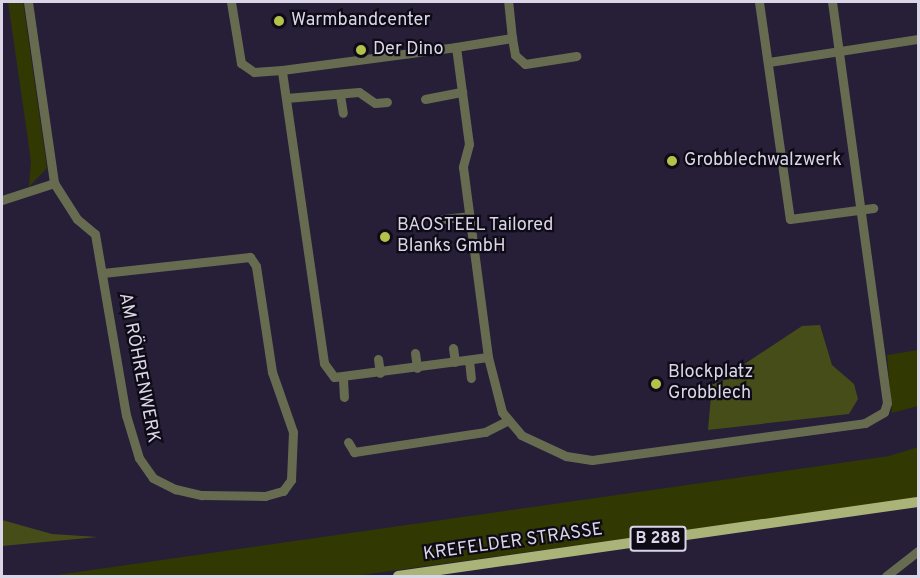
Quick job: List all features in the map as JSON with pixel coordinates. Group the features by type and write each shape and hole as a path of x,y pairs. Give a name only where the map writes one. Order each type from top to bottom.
{"main road":[{"name":"KREFELDER STRASSE","path":"398,576 918,502"},
{"name":"KREFELDER STRASSE","path":"447,576 918,509"}],"street":[{"name":"AM RÖHRENWERK","path":"28,2 54,183 78,219 95,234 126,415 139,458 153,478 175,489 202,495 266,496 283,491 291,480 293,432 272,372 256,266 250,257 103,273"},
{"path":"231,2 241,63 254,72 512,38"},
{"path":"508,2 515,55 525,64 576,56"},
{"path":"759,2 790,219 873,208"},
{"path":"456,46 469,144 463,167 488,357 496,397 507,421 540,446 592,460 876,419 887,403 832,2"},
{"path":"769,62 918,39"},
{"path":"282,70 327,371 342,379 488,357"},
{"path":"286,98 359,92 375,102 387,102"},
{"path":"425,99 462,92"},
{"path":"340,94 344,113"},
{"path":"2,200 54,183"},
{"path":"442,219 469,216"},
{"path":"453,348 455,362"},
{"path":"415,353 417,368"},
{"path":"378,359 380,373"},
{"path":"469,360 471,378"},
{"path":"342,379 344,397"},
{"path":"348,442 354,452 485,432 507,421"},
{"path":"479,423 485,432"},
{"path":"886,576 918,551"}],"green space":[{"path":"8,2 23,2 47,168 29,187 31,161"},
{"path":"820,325 832,365 854,384 858,399 849,414 708,430 712,384 741,375 743,365 802,326"},
{"path":"918,350 918,406 892,413 887,355"},
{"path":"918,447 918,498 355,576 50,576 889,456"},
{"path":"2,520 52,534 98,537 2,546"}],"place":[{"name":"Warmbandcenter","path":"279,21"},
{"name":"Der Dino","path":"361,50"},
{"name":"Grobblechwalzwerk","path":"672,161"},
{"name":"BAOSTEEL Tailored Blanks GmbH","path":"385,237"},
{"name":"Blockplatz Grobblech","path":"656,384"}]}
